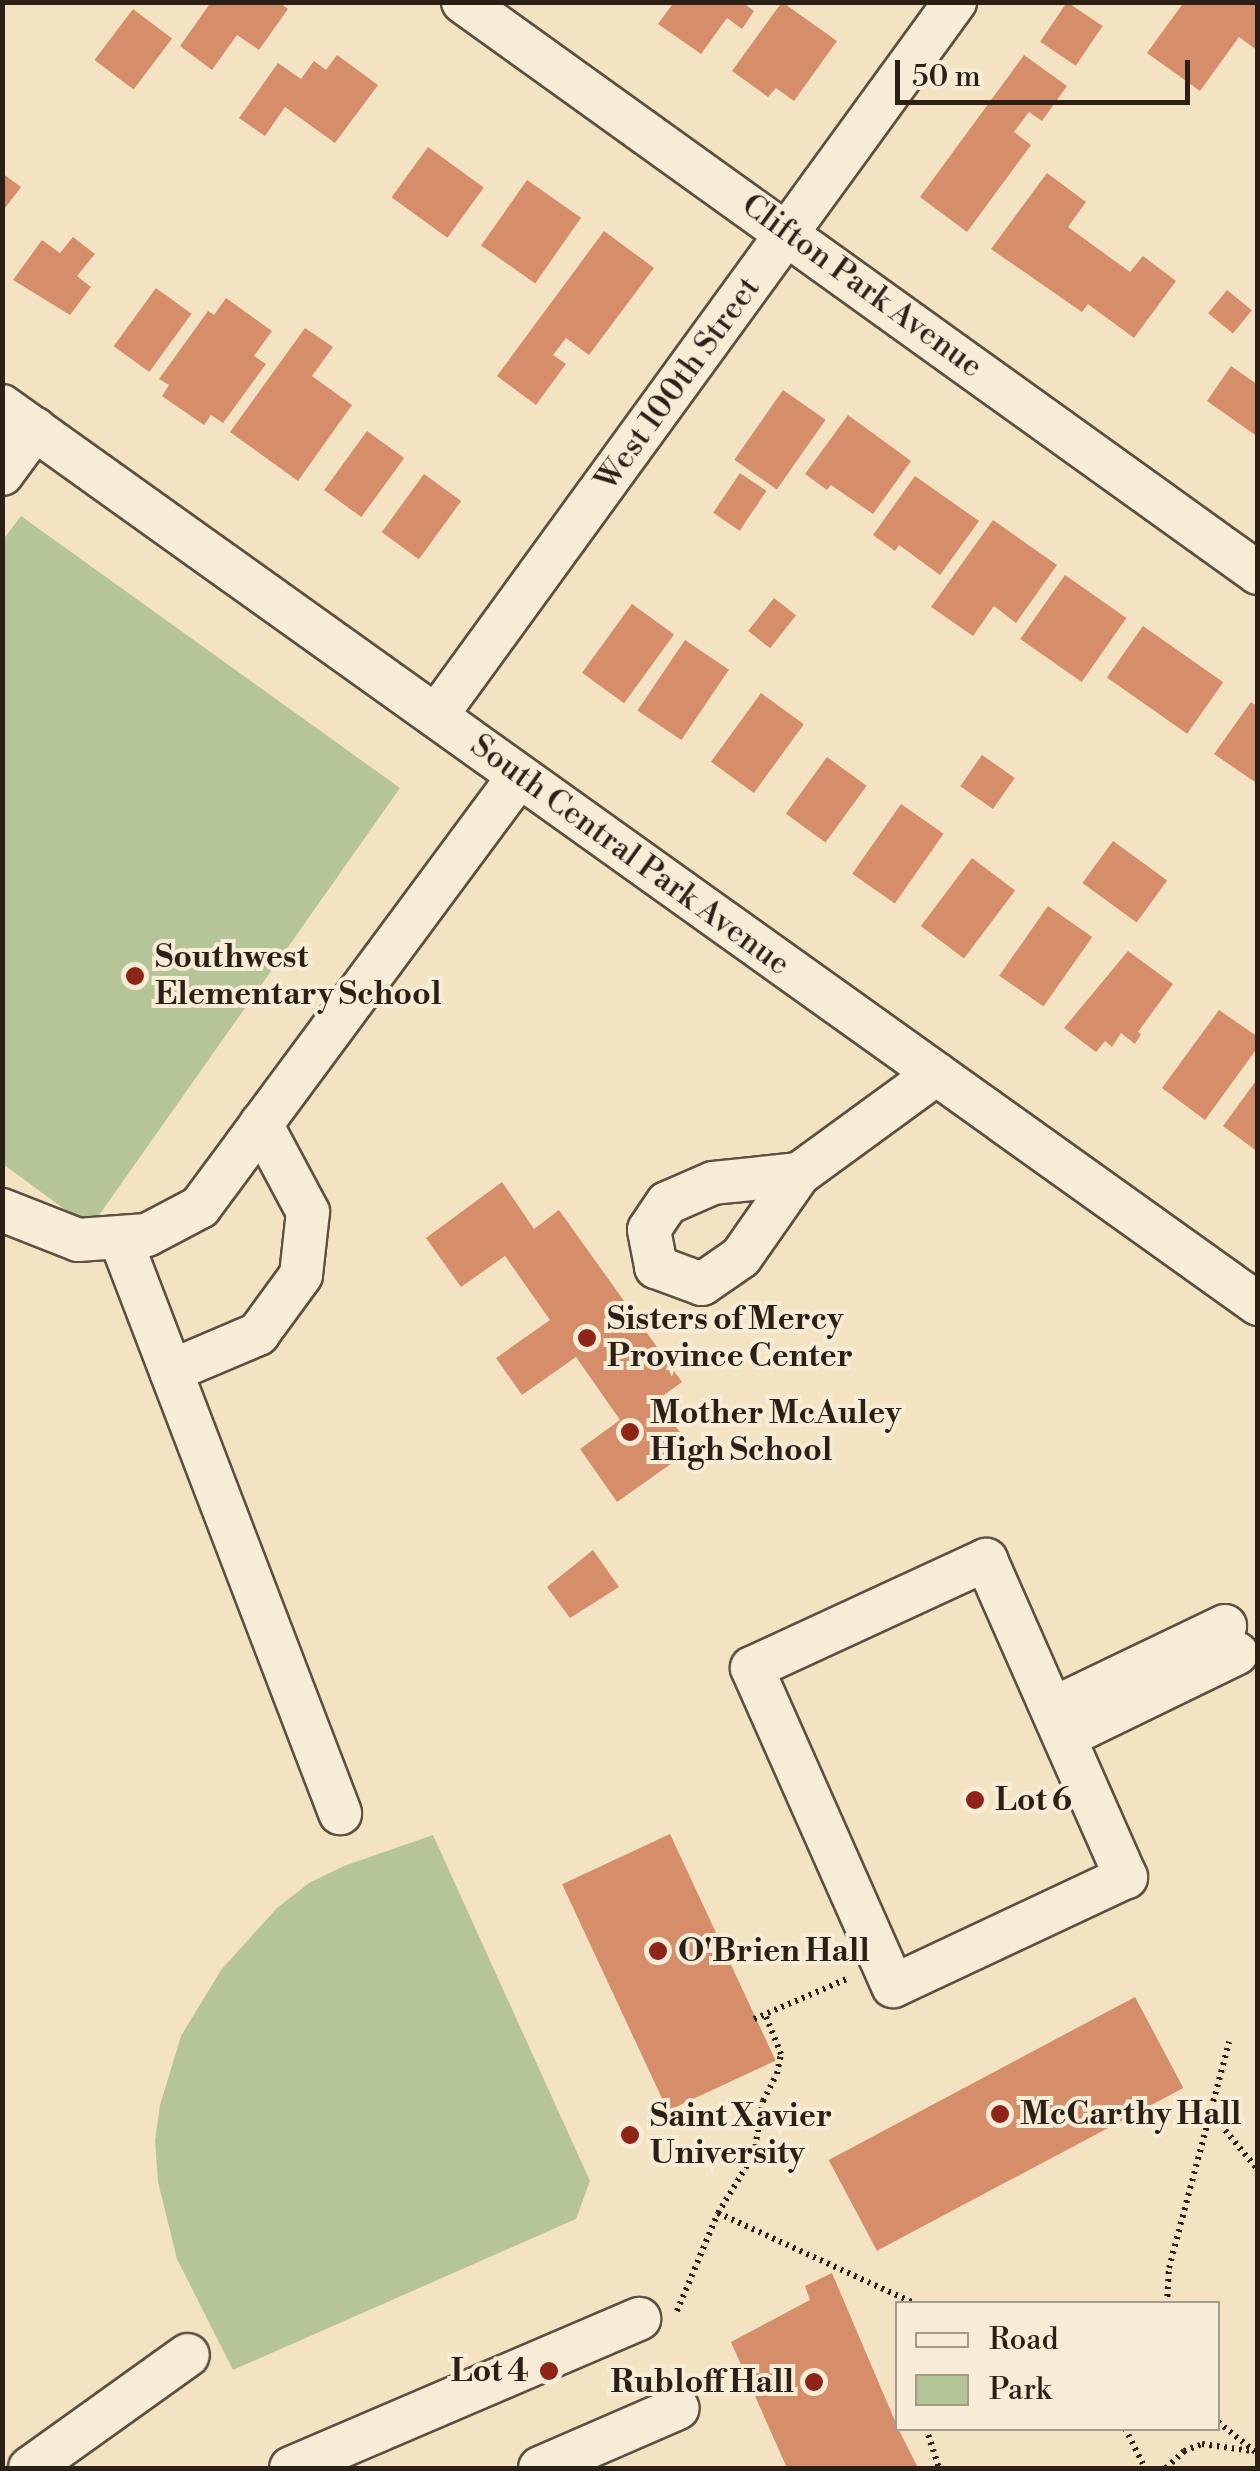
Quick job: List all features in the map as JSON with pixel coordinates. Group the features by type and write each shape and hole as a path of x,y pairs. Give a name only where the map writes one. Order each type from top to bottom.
{"street":[{"name":"Clifton Park Avenue","path":"463,2 1258,573"},
{"name":"West 100th Street","path":"436,716 955,2"},
{"name":"South Central Park Avenue","path":"19,418 1258,1304"},
{"path":"2,474 19,418"},
{"path":"2,1210 78,1240 147,1235 200,1207 519,776"},
{"path":"799,1174 936,1074"},
{"path":"171,1371 258,1334 300,1275 308,1212 261,1124"},
{"path":"120,1238 340,1813"},
{"path":"986,1560 1058,1723 1126,1878 893,1986 752,1668 986,1560"},
{"path":"1058,1723 1231,1640"},
{"path":"291,2468 655,2320"},
{"path":"30,2468 188,2355"},
{"path":"540,2468 678,2408"}],"path":[{"path":"754,2019 862,1972"},
{"path":"655,2320 754,2154 763,2102 777,2074 779,2041 765,2014"},
{"path":"1167,2301 1169,2268 1228,2042"},
{"path":"1210,2112 1258,2170"},
{"path":"718,2212 910,2301"},
{"path":"898,2295 901,2301"},
{"path":"1220,2424 1254,2453"},
{"path":"927,2431 939,2468"},
{"path":"1127,2431 1145,2468"},
{"path":"1166,2468 1184,2452 1202,2444 1254,2453"}],"green space":[{"name":"Southwest Elementary School","path":"21,516 400,788 90,1228 3,1164 2,541"},
{"path":"433,1835 590,2181 576,2219 233,2370 177,2259 158,2182 155,2140 160,2105 181,2036 221,1970 277,1908 309,1883 344,1866"}],"building":[{"path":"211,2 279,2 288,9 259,50 237,35 212,70 180,46"},
{"path":"674,2 742,2 754,11 742,29 727,18 701,54 658,24"},
{"path":"782,2 837,41 794,101 776,88 768,97 732,71"},
{"path":"1067,2 1103,26 1076,66 1040,42"},
{"path":"1184,2 1258,2 1258,51 1239,37 1200,91 1147,53"},
{"path":"133,9 172,38 134,90 94,60"},
{"path":"337,55 378,85 335,143 285,107 265,136 239,118 278,63 301,79 314,61 326,70"},
{"path":"1024,55 1067,86 1042,121 1029,112 1014,132 1031,145 967,232 920,197"},
{"path":"428,147 484,188 447,238 392,197"},
{"path":"2,173 21,187 2,212"},
{"path":"1047,173 1086,202 1068,227 1130,272 1143,256 1176,281 1134,338 1088,304 1082,312 991,249"},
{"path":"527,180 581,218 535,283 481,246"},
{"path":"604,231 654,268 589,355 566,338 553,355 566,364 536,405 497,376"},
{"path":"73,237 95,254 77,276 91,287 70,315 13,280 42,240 60,253"},
{"path":"156,288 192,314 149,372 114,346"},
{"path":"1227,290 1252,310 1233,333 1208,313"},
{"path":"226,298 272,331 254,356 266,364 223,423 211,415 204,425 162,396 169,385 159,379 208,311 214,315"},
{"path":"305,328 333,347 312,376 352,405 298,481 230,432"},
{"path":"1231,366 1258,385 1258,437 1207,401"},
{"path":"783,390 826,420 777,489 734,460"},
{"path":"848,415 911,461 873,514 831,485 827,490 805,474"},
{"path":"367,431 404,458 361,517 324,490"},
{"path":"740,473 767,491 740,531 713,513"},
{"path":"424,474 461,501 419,559 382,532"},
{"path":"915,476 979,521 940,575 899,545 895,551 873,535"},
{"path":"993,520 1057,565 1016,623 994,606 973,636 931,607"},
{"path":"1065,575 1126,618 1082,682 1020,639"},
{"path":"774,598 796,615 770,648 748,631"},
{"path":"632,604 674,635 624,703 582,673"},
{"path":"1143,626 1223,682 1187,734 1107,678"},
{"path":"685,640 729,670 681,740 637,710"},
{"path":"761,693 804,724 754,793 711,762"},
{"path":"1251,702 1258,707 1258,784 1214,754"},
{"path":"982,755 1015,778 993,809 960,786"},
{"path":"827,757 867,786 825,842 786,814"},
{"path":"901,804 944,834 895,903 852,874"},
{"path":"1113,841 1167,880 1137,922 1082,883"},
{"path":"972,858 1015,890 964,958 921,926"},
{"path":"1048,906 1092,937 1043,1007 999,976"},
{"path":"1128,951 1173,984 1138,1032 1141,1034 1135,1044 1121,1033 1112,1047 1105,1041 1096,1052 1064,1028"},
{"path":"1219,1010 1258,1037 1258,1047 1205,1120 1162,1088"},
{"path":"1258,1078 1258,1152 1223,1126"},
{"name":"Sisters of Mercy Province Center","path":"502,1182 534,1229 559,1210 682,1382 657,1400 692,1449 617,1502 580,1449 620,1420 576,1357 522,1395 496,1358 550,1320 505,1256 461,1287 426,1238"},
{"path":"593,1550 619,1587 570,1618 547,1587"},
{"name":"O'Brien Hall","path":"670,1834 776,2061 668,2111 562,1884"},
{"name":"McCarthy Hall","path":"1135,1997 1183,2088 877,2251 829,2160"},
{"name":"Rubloff Hall","path":"832,2273 895,2421 895,2431 900,2431 918,2468 787,2468 731,2342 810,2300 805,2286"}],"place":[{"name":"Southwest Elementary School","path":"135,976"},
{"name":"Sisters of Mercy Province Center","path":"587,1338"},
{"name":"Mother McAuley High School","path":"630,1432"},
{"name":"Lot 6","path":"975,1800"},
{"name":"O'Brien Hall","path":"658,1951"},
{"name":"McCarthy Hall","path":"1000,2114"},
{"name":"Saint Xavier University","path":"630,2135"},
{"name":"Lot 4","path":"549,2371"},
{"name":"Rubloff Hall","path":"814,2382"}]}
